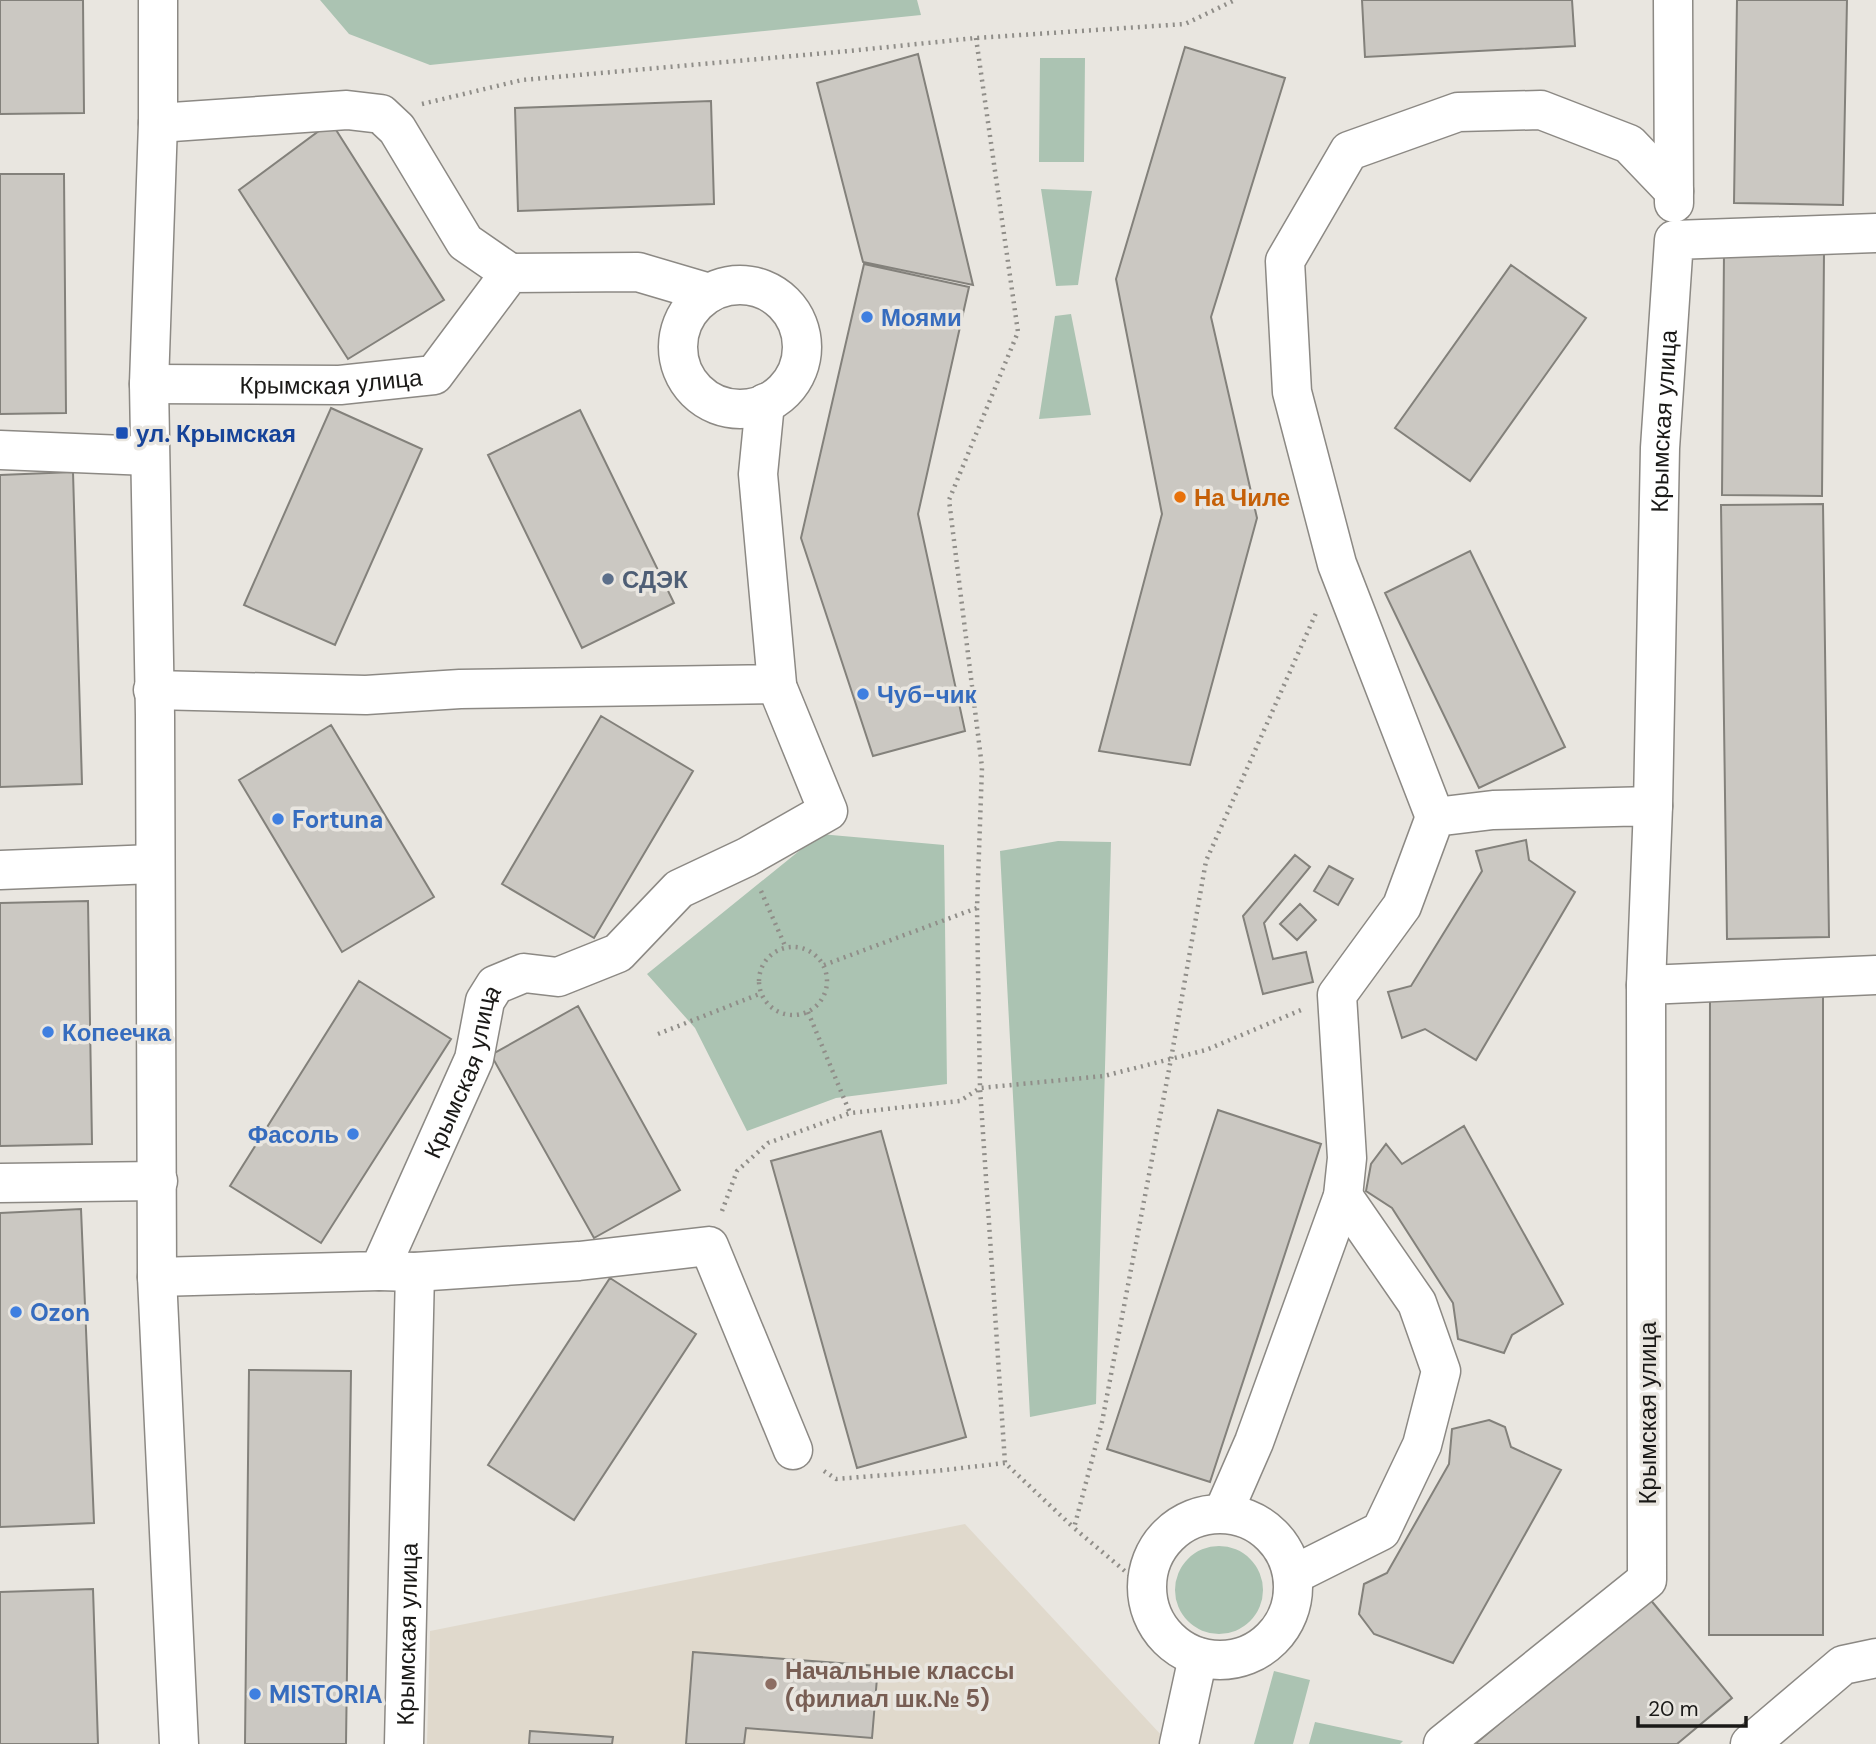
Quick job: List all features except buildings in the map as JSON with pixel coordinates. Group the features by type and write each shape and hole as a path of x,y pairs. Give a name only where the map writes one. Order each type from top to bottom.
{"street":[{"path":"159,0 158,122 149,384 157,1277 179,1744"},
{"name":"Крымская улица","path":"1443,1744 1647,1580 1646,985 1653,806 1660,448 1674,240 1673,0"},
{"path":"158,122 347,110 381,114 397,129 465,242 510,273 638,272 709,293"},
{"path":"1223,1513 1254,1442 1343,1196 1347,1158 1337,995 1402,905 1435,817 1337,564 1292,392 1285,261 1349,151 1458,112 1541,110 1629,144 1674,191"},
{"path":"1674,240 1876,233"},
{"name":"Крымская улица","path":"149,384 340,385 434,374 510,273"},
{"path":"747,285 767,291 783,302 795,319 801,337 801,357 794,376 782,393 765,403 745,409 724,407 705,399 690,384 681,366 678,345 682,325 693,307 709,293 727,286 747,285"},
{"path":"153,690 366,695 460,689 777,684 758,474 765,403"},
{"path":"0,450 149,456"},
{"name":"Крымская улица","path":"404,1744 397,1271 474,1059 485,1001 495,985 524,973 558,977 618,953 679,889 747,857 828,811 779,691"},
{"path":"1435,817 1493,810 1653,806"},
{"path":"0,870 154,864"},
{"path":"1646,985 1876,975"},
{"path":"0,1183 158,1181"},
{"path":"1293,1575 1381,1531 1422,1445 1441,1371 1417,1303 1343,1196"},
{"path":"157,1277 397,1271 579,1261 709,1246 793,1450"},
{"path":"1223,1513 1248,1519 1269,1531 1284,1551 1293,1575 1292,1600 1284,1624 1268,1643 1246,1656 1221,1661 1198,1657 1178,1648 1161,1632 1150,1611 1146,1589 1149,1566 1154,1555 1159,1545 1175,1528 1198,1516 1223,1513"},
{"path":"1179,1744 1198,1657"},
{"path":"1749,1744 1843,1665 1876,1658"}],"path":[{"path":"381,114 522,80 976,38 1185,24 1235,0"},
{"path":"976,38 1018,332 949,500 982,767 977,908 981,1088 1005,1462 1074,1528 1146,1589"},
{"path":"1074,1528 1102,1422 1206,861 1337,564"},
{"path":"747,857 786,948"},
{"path":"824,965 977,908"},
{"path":"797,947 817,956 824,965 827,986 824,997 808,1012 786,1014 767,1003 759,982 766,961 775,953 797,947"},
{"path":"658,1034 762,993"},
{"path":"709,1246 737,1171 768,1143 850,1113 960,1101 981,1088 1104,1076 1206,1050 1337,995"},
{"path":"808,1012 850,1113"},
{"path":"793,1450 836,1479 1005,1462"}],"shaded area":[{"name":"Начальные классы (филиал шк.№ 5)","path":"965,1524 1163,1737 1161,1744 427,1744 430,1631"}],"green space":[{"path":"320,0 917,0 921,15 430,65 349,34"},
{"path":"1040,58 1085,58 1084,162 1039,162"},
{"path":"1041,189 1092,191 1078,285 1056,286"},
{"path":"1071,314 1091,415 1039,419 1055,316"},
{"path":"820,834 944,845 947,1084 836,1098 747,1131 695,1028 647,974"},
{"path":"1058,841 1111,842 1096,1404 1030,1417 1000,851"},
{"path":"1219,1546 1244,1553 1256,1565 1263,1590 1256,1615 1244,1627 1219,1634 1194,1627 1182,1615 1175,1590 1182,1565 1194,1553"},
{"path":"1274,1671 1310,1680 1293,1744 1254,1744"},
{"path":"1315,1722 1403,1741 1400,1744 1309,1744"}],"place":[{"name":"Моями","path":"867,317"},
{"name":"ул. Крымская","path":"122,433"},
{"name":"На Чиле","path":"1180,497"},
{"name":"СДЭК","path":"608,579"},
{"name":"Чуб-чик","path":"863,694"},
{"name":"Fortuna","path":"278,819"},
{"name":"Копеечка","path":"48,1032"},
{"name":"Фасоль","path":"353,1134"},
{"name":"Ozon","path":"16,1312"},
{"name":"Начальные классы (филиал шк.№ 5)","path":"771,1684"},
{"name":"MISTORIA","path":"255,1694"}]}
